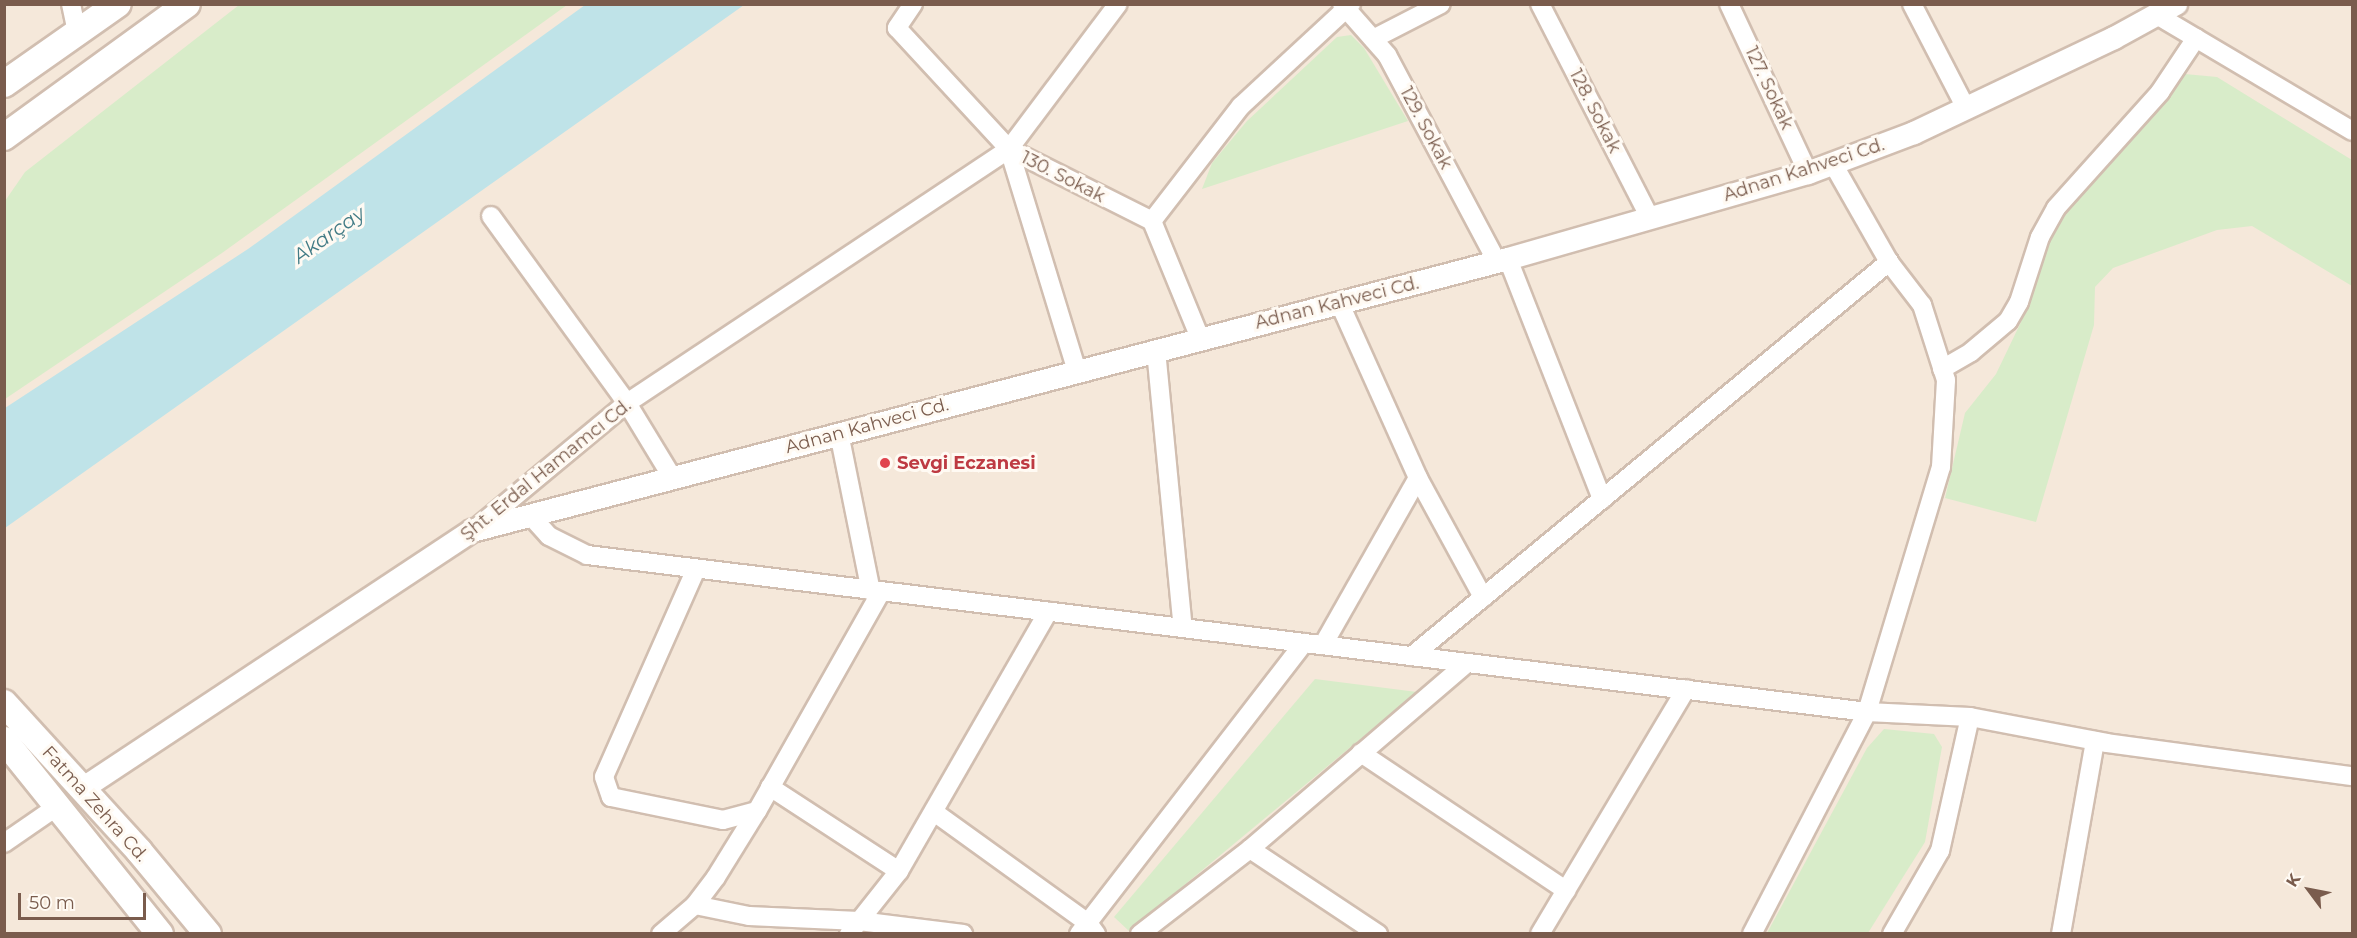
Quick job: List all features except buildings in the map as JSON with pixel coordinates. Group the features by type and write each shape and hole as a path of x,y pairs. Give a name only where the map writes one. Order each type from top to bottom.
{"main road":[{"path":"4,84 118,4"},
{"path":"4,137 187,4"},
{"name":"Fatma Zehra Cd.","path":"4,703 139,851 208,933"},
{"name":"Fatma Zehra Cd.","path":"4,740 59,805 157,932"},
{"path":"59,805 82,789"}],"street":[{"path":"71,4 77,33"},
{"name":"130. Sokak","path":"913,4 897,28 1010,149 1152,221"},
{"name":"Şht. Erdal Hamamcı Cd.","path":"82,789 472,531 627,403 1010,149 1118,4"},
{"path":"1373,39 1441,4"},
{"name":"128. Sokak","path":"1540,4 1650,218"},
{"name":"127. Sokak","path":"1729,4 1808,173"},
{"path":"1912,4 1966,108"},
{"path":"1200,338 1152,221 1241,106 1346,6"},
{"name":"129. Sokak","path":"1346,6 1387,55 1502,260 1602,499"},
{"path":"2167,10 2196,38 2352,131"},
{"name":"Adnan Kahveci Cd.","path":"472,531 1502,260 1808,173 1914,133 2167,10"},
{"path":"1942,369 1971,352 2008,321 2019,302 2040,237 2056,208 2160,92 2196,38"},
{"path":"1010,149 1077,370"},
{"path":"1752,933 1867,712 1941,467 1946,380 1922,305 1889,262 1833,164"},
{"path":"491,216 627,403 672,477"},
{"path":"1412,656 1889,262"},
{"path":"1339,302 1418,478 1483,597"},
{"path":"1156,350 1183,628"},
{"path":"661,933 695,905 716,877 757,811 876,591 840,433"},
{"path":"1323,645 1418,478"},
{"path":"530,515 549,536 587,555 1867,712 1970,717 2095,741 2352,776"},
{"path":"696,569 604,777 611,798 723,820 757,811"},
{"path":"854,927 899,871 1048,612"},
{"path":"934,812 1088,930 1304,643"},
{"path":"1140,933 1250,849 1466,664"},
{"path":"1547,931 1566,890 1686,689"},
{"path":"1892,933 1940,851 1970,717"},
{"path":"2061,933 2095,741"},
{"path":"1360,753 1566,890"},
{"path":"770,787 899,871"},
{"path":"4,843 59,805"},
{"path":"1250,849 1378,933"},
{"path":"695,905 749,916 854,927 963,933"}],"shaded area":[{"path":"5,5 2352,5 2352,933 5,933"}],"green space":[{"path":"239,5 567,5 222,253 5,399 5,201 25,172"},
{"path":"1351,35 1364,48 1408,121 1202,189 1212,163 1247,121 1337,37"},
{"path":"2185,74 2217,77 2352,160 2352,286 2252,226 2217,230 2113,268 2095,287 2094,325 2036,522 1945,498 1965,413 1996,374 2021,322 2041,245 2070,203"},
{"path":"1315,679 1417,692 1129,931 1114,917"},
{"path":"1884,729 1934,734 1942,747 1925,842 1868,933 1767,933 1867,748"}],"water":[{"name":"Akarçay","path":"585,5 744,5 5,528 5,408 248,249"}],"place":[{"name":"Sevgi Eczanesi","path":"885,463"}]}
